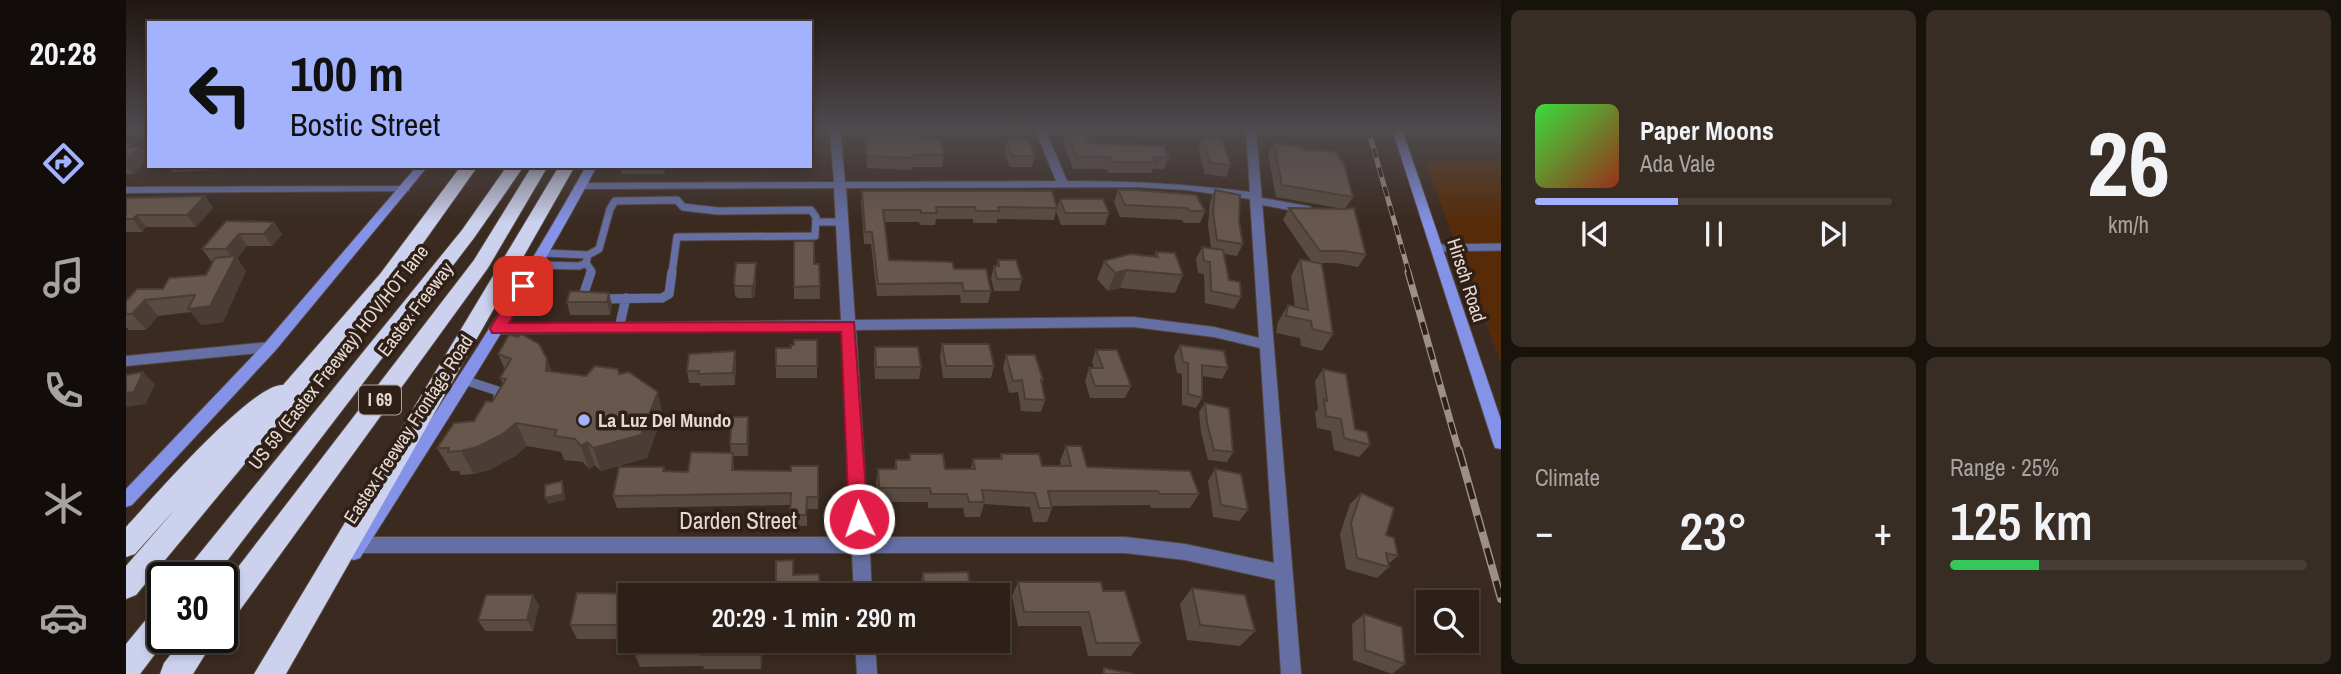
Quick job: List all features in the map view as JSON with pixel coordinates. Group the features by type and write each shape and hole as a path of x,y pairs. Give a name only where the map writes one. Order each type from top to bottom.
{"highway":[{"path":"126,586 387,279 469,168"},
{"name":"US 59 (Eastex Freeway) HOV/HOT lane","path":"210,562 468,234 515,168"},
{"name":"Eastex Freeway","path":"238,590 481,264 539,168"},
{"path":"270,674 566,168"},
{"path":"126,545 233,429 313,369"},
{"path":"126,668 147,641"},
{"path":"175,674 190,653"}],"main road":[{"name":"Hirsch Road","path":"1408,160 1501,443"},
{"path":"126,500 270,347 421,168"},
{"name":"Eastex Freeway Frontage Road","path":"276,674 359,545 437,432 464,380 540,259 591,168"}],"street":[{"path":"838,160 862,583"},
{"path":"1053,160 1062,183"},
{"path":"1252,160 1292,674"},
{"path":"580,186 1062,183 1164,185 1254,198"},
{"path":"126,190 405,189"},
{"path":"498,329 1133,322 1214,332 1267,345"},
{"path":"126,361 270,347"},
{"name":"Darden Street","path":"359,545 1125,545 1165,547 1283,574"},
{"path":"866,653 867,674"}],"lane":[{"path":"647,200 651,186"},
{"path":"1254,198 1312,211"},
{"path":"540,259 579,266 587,259 599,249 610,209 615,201 677,200 683,207 718,211 811,210 816,222 815,236 677,237 669,294 662,298 583,296 591,270 587,259"},
{"path":"816,222 843,222"},
{"path":"1437,248 1501,247"},
{"path":"540,259 587,259"},
{"path":"619,328 626,298"},
{"path":"464,380 498,391 498,404 493,411"}],"shaded area":[{"path":"1425,162 1501,162 1501,363"}],"building":[{"path":"1111,160 1156,162 1112,162"},
{"path":"1209,160 1229,160 1231,165 1210,163"},
{"path":"1277,160 1341,160 1353,197 1282,185"},
{"path":"1118,190 1196,195 1205,211 1125,205"},
{"path":"1215,190 1240,195 1239,221 1243,244 1217,240 1213,213"},
{"path":"862,191 1052,191 1057,208 998,207 999,211 976,211 975,207 936,207 937,213 921,213 921,210 883,210 889,260 952,262 954,269 986,269 991,291 964,291 962,283 878,284 872,232 865,232"},
{"path":"205,196 187,215 137,215 133,219 126,219 126,198"},
{"path":"1060,199 1103,199 1109,213 1065,213"},
{"path":"1289,208 1354,208 1366,255 1320,251"},
{"path":"226,221 274,222 264,234 239,234 226,249 202,249"},
{"path":"794,241 814,241 814,264 819,264 820,286 794,287"},
{"path":"1202,247 1223,250 1229,280 1240,282 1241,297 1211,291 1210,262 1204,261"},
{"path":"1156,252 1175,253 1183,275 1127,270 1115,273 1104,261 1130,254 1158,257"},
{"path":"236,256 210,306 188,309 195,295 145,300 132,314 126,314 126,301 137,289 163,289 169,278 206,275 215,258"},
{"path":"1300,259 1322,264 1333,334 1312,329 1311,321 1286,316 1288,305 1308,310"},
{"path":"998,260 1016,260 1022,279 997,279 994,266 999,266"},
{"path":"736,263 756,263 754,284 736,286"},
{"path":"570,291 609,293 607,302 567,302"},
{"path":"521,334 539,344 547,359 546,371 586,376 595,366 618,369 619,374 629,372 658,392 641,435 593,448 587,442 581,446 575,439 554,436 557,430 516,423 503,434 477,447 448,452 449,448 437,448 454,423 474,421 486,401 492,402 506,379 500,378 511,359 498,354 509,335 518,337"},
{"path":"794,340 817,340 817,366 776,366 776,348 791,348"},
{"path":"942,344 989,344 994,366 946,366"},
{"path":"1180,345 1224,351 1228,368 1202,365 1202,398 1188,394 1188,363 1183,362"},
{"path":"875,347 918,347 921,367 876,367"},
{"path":"1096,350 1117,350 1131,386 1095,386 1089,368 1103,368"},
{"path":"735,351 733,373 698,374 699,371 687,371 689,354"},
{"path":"1006,355 1035,355 1043,380 1045,400 1025,399 1022,380 1013,381"},
{"path":"1323,369 1346,374 1355,429 1367,432 1370,445 1344,438 1341,419 1326,416"},
{"path":"143,372 134,392 126,393 126,375"},
{"path":"1205,403 1229,408 1233,452 1214,450"},
{"path":"732,417 748,417 747,444 730,444"},
{"path":"1066,446 1081,446 1087,467 1190,471 1199,494 1159,494 1158,491 1048,491 1052,508 1039,508 1035,493 982,490 984,502 969,502 967,494 931,494 930,488 879,488 878,469 896,469 896,460 910,460 910,454 943,454 945,469 975,469 973,459 1002,459 1001,454 1039,454 1042,466 1071,466"},
{"path":"691,452 733,453 732,470 791,471 791,466 818,466 818,497 807,497 806,515 790,515 791,493 613,496 619,467 664,467 663,471 688,472"},
{"path":"1215,469 1241,474 1248,510 1221,505"},
{"path":"562,481 563,494 545,498 545,485"},
{"path":"1361,493 1394,508 1386,535 1394,538 1398,556 1386,553 1389,567 1357,558 1351,523"},
{"path":"793,560 793,575 819,574 819,583 776,583 776,561"},
{"path":"968,572 969,583 924,583 923,573"},
{"path":"1018,582 1101,582 1103,591 1125,591 1141,643 1096,643 1089,612 1024,612"},
{"path":"1192,588 1245,595 1255,631 1200,625"},
{"path":"577,593 618,593 618,625 570,625"},
{"path":"486,595 533,595 527,620 478,620"},
{"path":"1364,614 1402,627 1405,664 1365,650"},
{"path":"701,653 760,653 760,655 700,655"},
{"path":"1104,668 1133,674 1104,674"}],"railway":[{"path":"1377,160 1409,273"},
{"path":"1408,272 1459,452"},
{"path":"1459,450 1501,599"}],"place":[{"name":"La Luz Del Mundo","path":"584,420"}],"route":[{"path":"523,286 498,329 848,326 859,519"}]}
